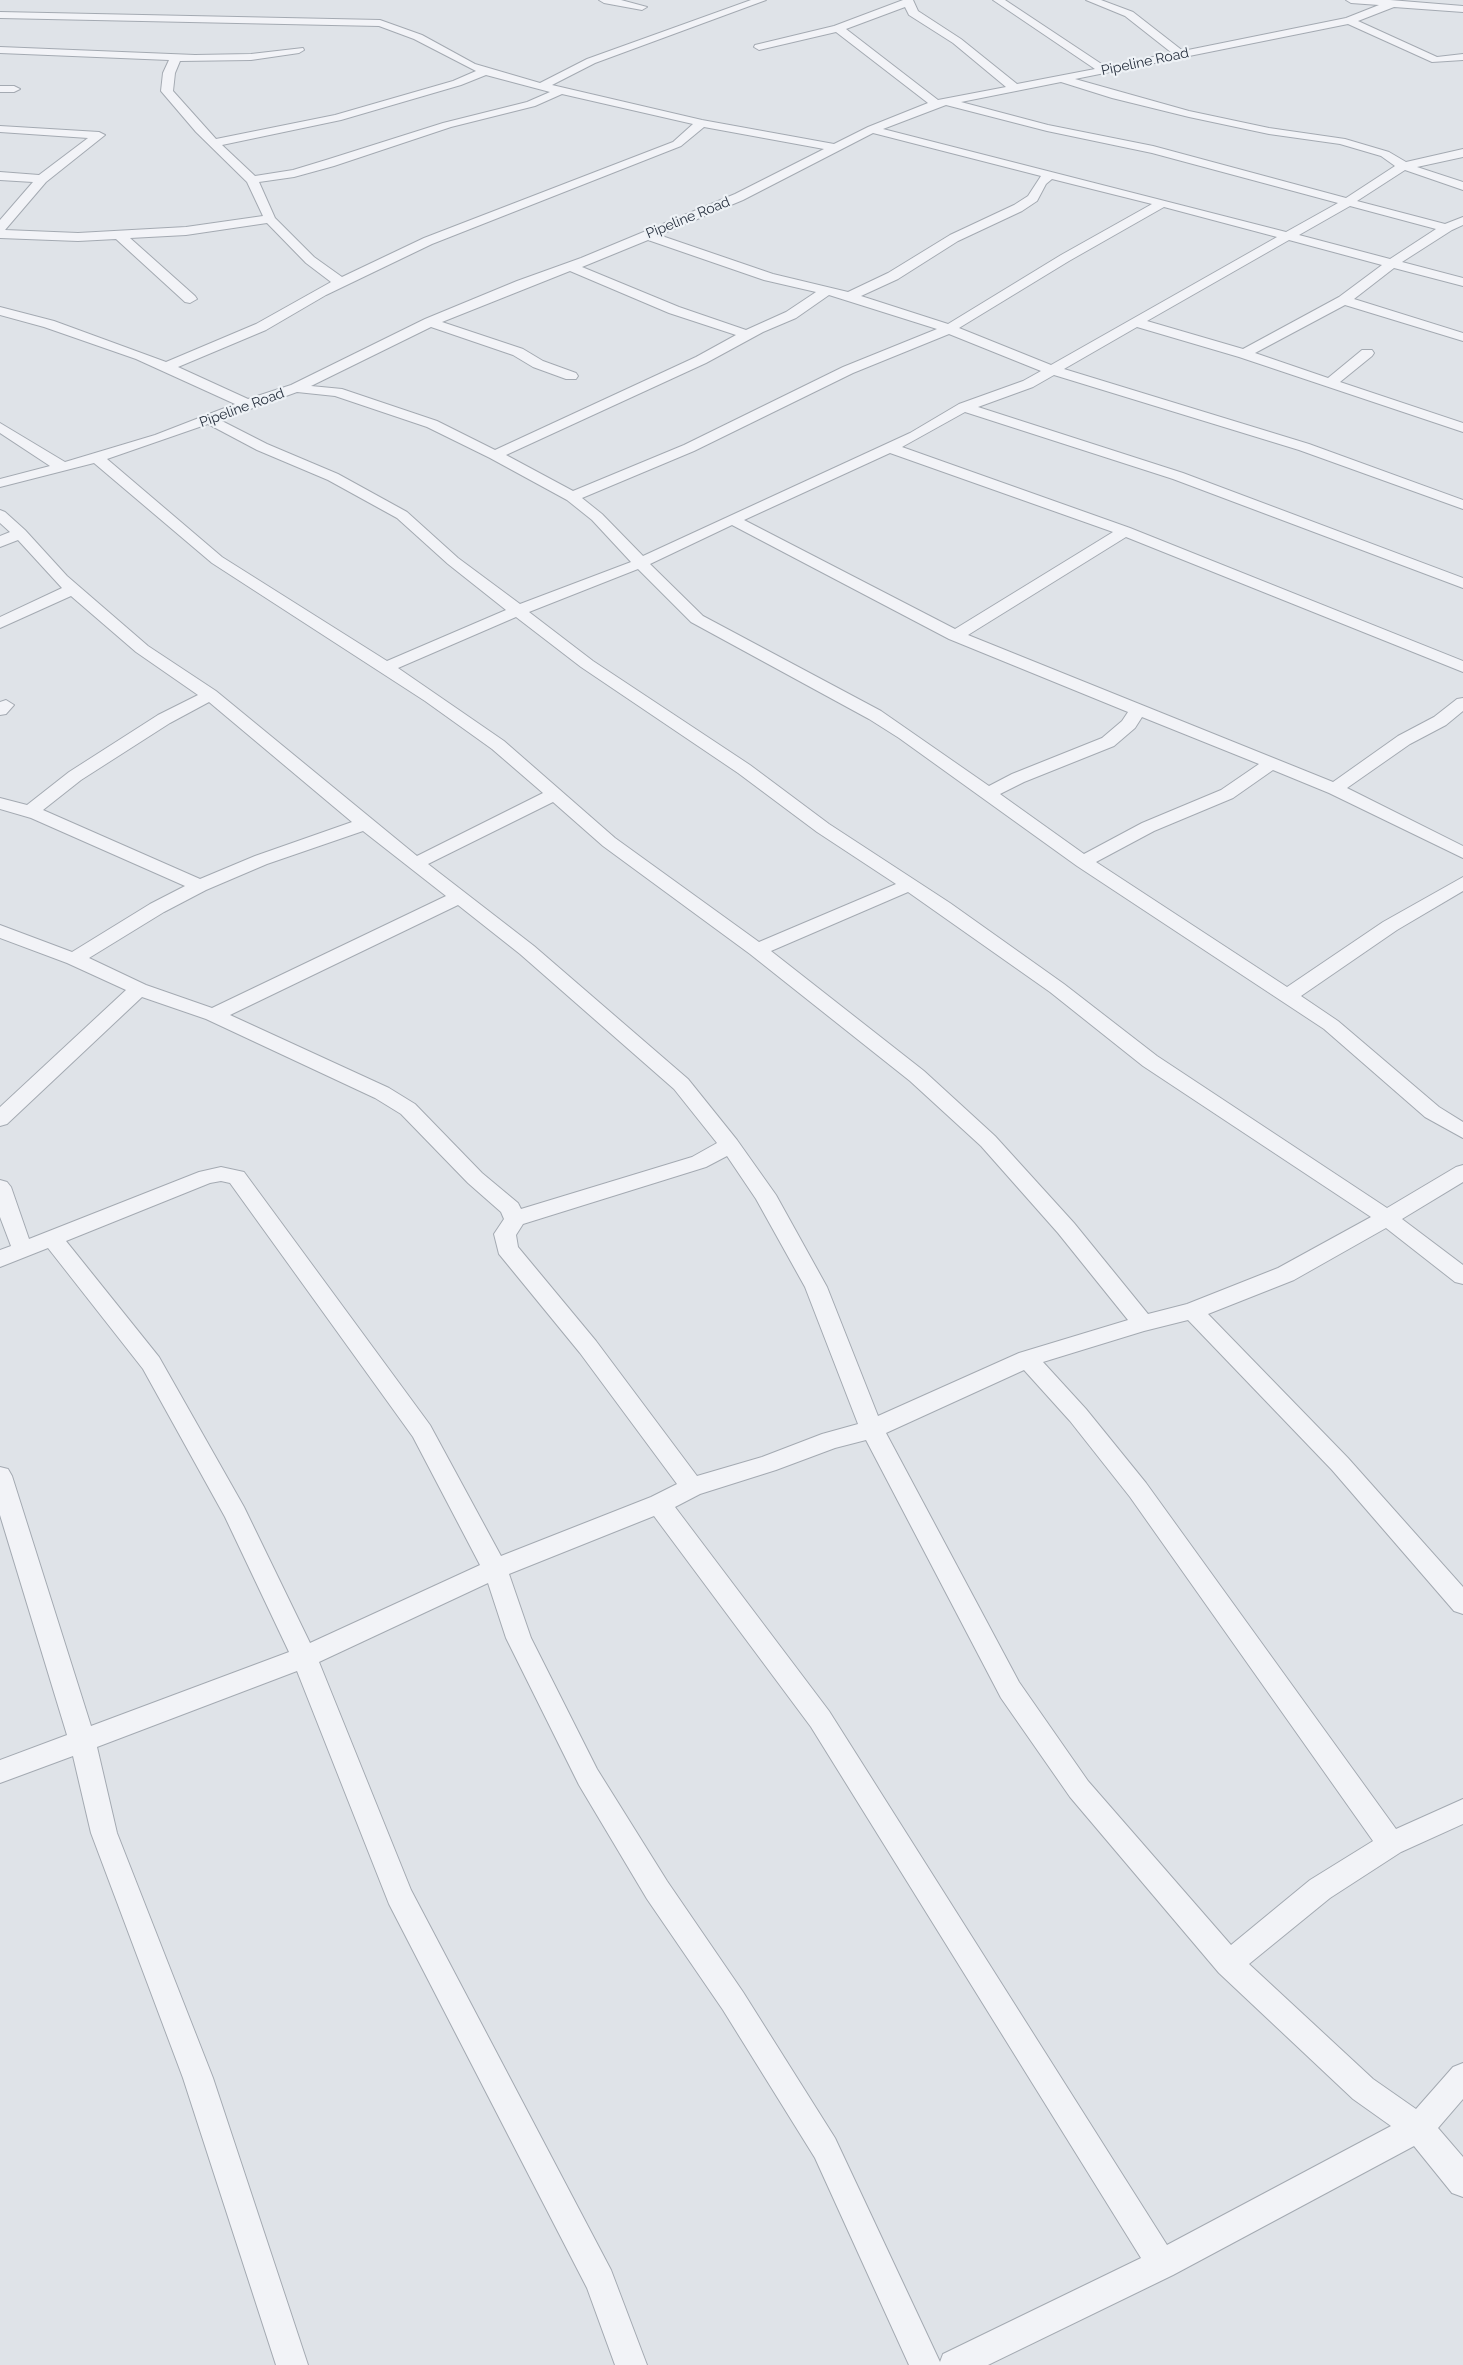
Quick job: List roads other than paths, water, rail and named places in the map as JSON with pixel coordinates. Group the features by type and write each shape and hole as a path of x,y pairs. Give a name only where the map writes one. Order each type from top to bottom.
{"street":[{"path":"604,0 642,7"},
{"path":"540,87 591,61 761,0"},
{"path":"998,0 1104,70"},
{"path":"1091,0 1129,14 1180,54"},
{"path":"1351,0 1463,9"},
{"path":"1418,5 1432,0"},
{"path":"759,47 838,28 892,7 909,4 1015,88"},
{"name":"Pipeline Road","path":"0,483 61,465 97,458 296,388 430,322 739,197 872,129 941,103 1349,21 1391,4"},
{"path":"0,15 380,23 399,29 444,53 486,71 558,92 702,123 836,148"},
{"path":"1349,21 1452,68"},
{"path":"838,28 941,103 1153,150 1346,203 1463,231"},
{"path":"0,50 176,57 251,57 299,51"},
{"path":"176,57 170,72 167,91 200,130 252,180 270,219 310,260 341,283"},
{"path":"1436,60 1463,57"},
{"path":"214,143 337,118 457,83 486,71"},
{"path":"1062,78 1116,96 1189,114 1269,131 1341,141 1385,154 1404,166 1463,186"},
{"path":"0,88 14,89"},
{"path":"252,180 294,173 330,163 416,137 447,125 531,104 558,92"},
{"path":"165,367 261,327 341,283 428,241 677,144 702,123"},
{"path":"0,129 99,135 42,179 2,223"},
{"path":"872,129 1463,282"},
{"path":"385,668 641,563 915,436 964,407 1002,395 1052,370 1346,203 1384,176 1404,166 1463,153"},
{"path":"0,176 42,179"},
{"path":"849,296 892,276 954,238 1018,208 1033,198 1041,182 1050,176"},
{"path":"573,497 688,448 848,370 949,330 1065,258 1162,203"},
{"path":"0,234 78,237 186,231 270,219"},
{"path":"1244,354 1344,300 1392,263 1447,228 1463,221"},
{"path":"118,234 190,299"},
{"path":"646,235 769,277 849,296 949,330 1052,370 1304,447 1463,506"},
{"path":"570,267 674,310 748,335"},
{"path":"495,455 627,393 665,378 791,315 825,291"},
{"path":"1344,300 1463,337"},
{"path":"0,311 49,324 165,367 248,404"},
{"path":"430,322 518,352 538,364 571,376"},
{"path":"1136,322 1331,382 1463,428"},
{"path":"1331,382 1367,353"},
{"path":"296,388 338,392 432,424 573,497 597,517 697,619 875,715 1083,862 1331,1026 1432,1112 1463,1131"},
{"path":"964,407 1178,476 1463,583"},
{"path":"1445,421 1463,410"},
{"path":"210,420 262,447 333,477 402,515 453,561 587,664 744,769 823,828 1057,988 1150,1060 1387,1218 1463,1276"},
{"path":"0,427 61,465"},
{"path":"887,447 1125,531 1463,667"},
{"path":"97,458 217,560 498,744 609,842 756,950 917,1076 988,1141 1066,1228 1143,1323"},
{"path":"0,515 20,533 61,579 142,649 210,695 365,824 527,950 681,1084 730,1145 765,1195 816,1287 872,1429 1010,1690 1079,1789 1229,1964 1363,2089 1418,2128 1444,2156 1463,2182"},
{"path":"733,520 955,636 1335,789 1463,853"},
{"path":"955,636 1125,531"},
{"path":"0,543 20,533"},
{"path":"0,623 74,588"},
{"path":"30,813 75,776 164,719 210,695"},
{"path":"1335,789 1404,740 1440,720 1463,703"},
{"path":"987,794 1018,778 1108,742 1129,724 1137,711"},
{"path":"1083,862 1148,827 1227,794 1271,764"},
{"path":"415,864 555,794"},
{"path":"0,803 30,813 200,886"},
{"path":"74,959 157,908 200,886 261,860 365,824"},
{"path":"1286,997 1390,926 1463,883"},
{"path":"756,950 909,885"},
{"path":"213,1015 247,1001 356,945 458,898"},
{"path":"0,932 74,959 139,989 213,1015 382,1093 408,1109 475,1178 510,1208 515,1219"},
{"path":"0,1119 139,989"},
{"path":"692,1488 588,1347 507,1249 505,1234 515,1219 699,1162 730,1145"},
{"path":"0,1772 304,1657 495,1569 659,1504 692,1488 768,1464 830,1440 872,1429 1027,1359 1143,1323 1192,1311 1286,1274 1387,1218 1463,1172"},
{"path":"0,1259 53,1240 207,1177 221,1174 237,1177 422,1431 495,1569 519,1638 588,1777 657,1890 734,2001 825,2148 925,2365"},
{"path":"0,1187 23,1251"},
{"path":"53,1240 151,1363 236,1514 304,1657 399,1895 600,2281 631,2365"},
{"path":"1192,1311 1340,1464 1463,1604"},
{"path":"1027,1359 1078,1415 1138,1490 1391,1845"},
{"path":"0,1476 82,1740 104,1833 198,2078 292,2365"},
{"path":"659,1504 820,1719 1162,2264"},
{"path":"1229,1964 1320,1890 1391,1845 1463,1811"},
{"path":"954,2365 1162,2264 1418,2128 1463,2077"}]}
